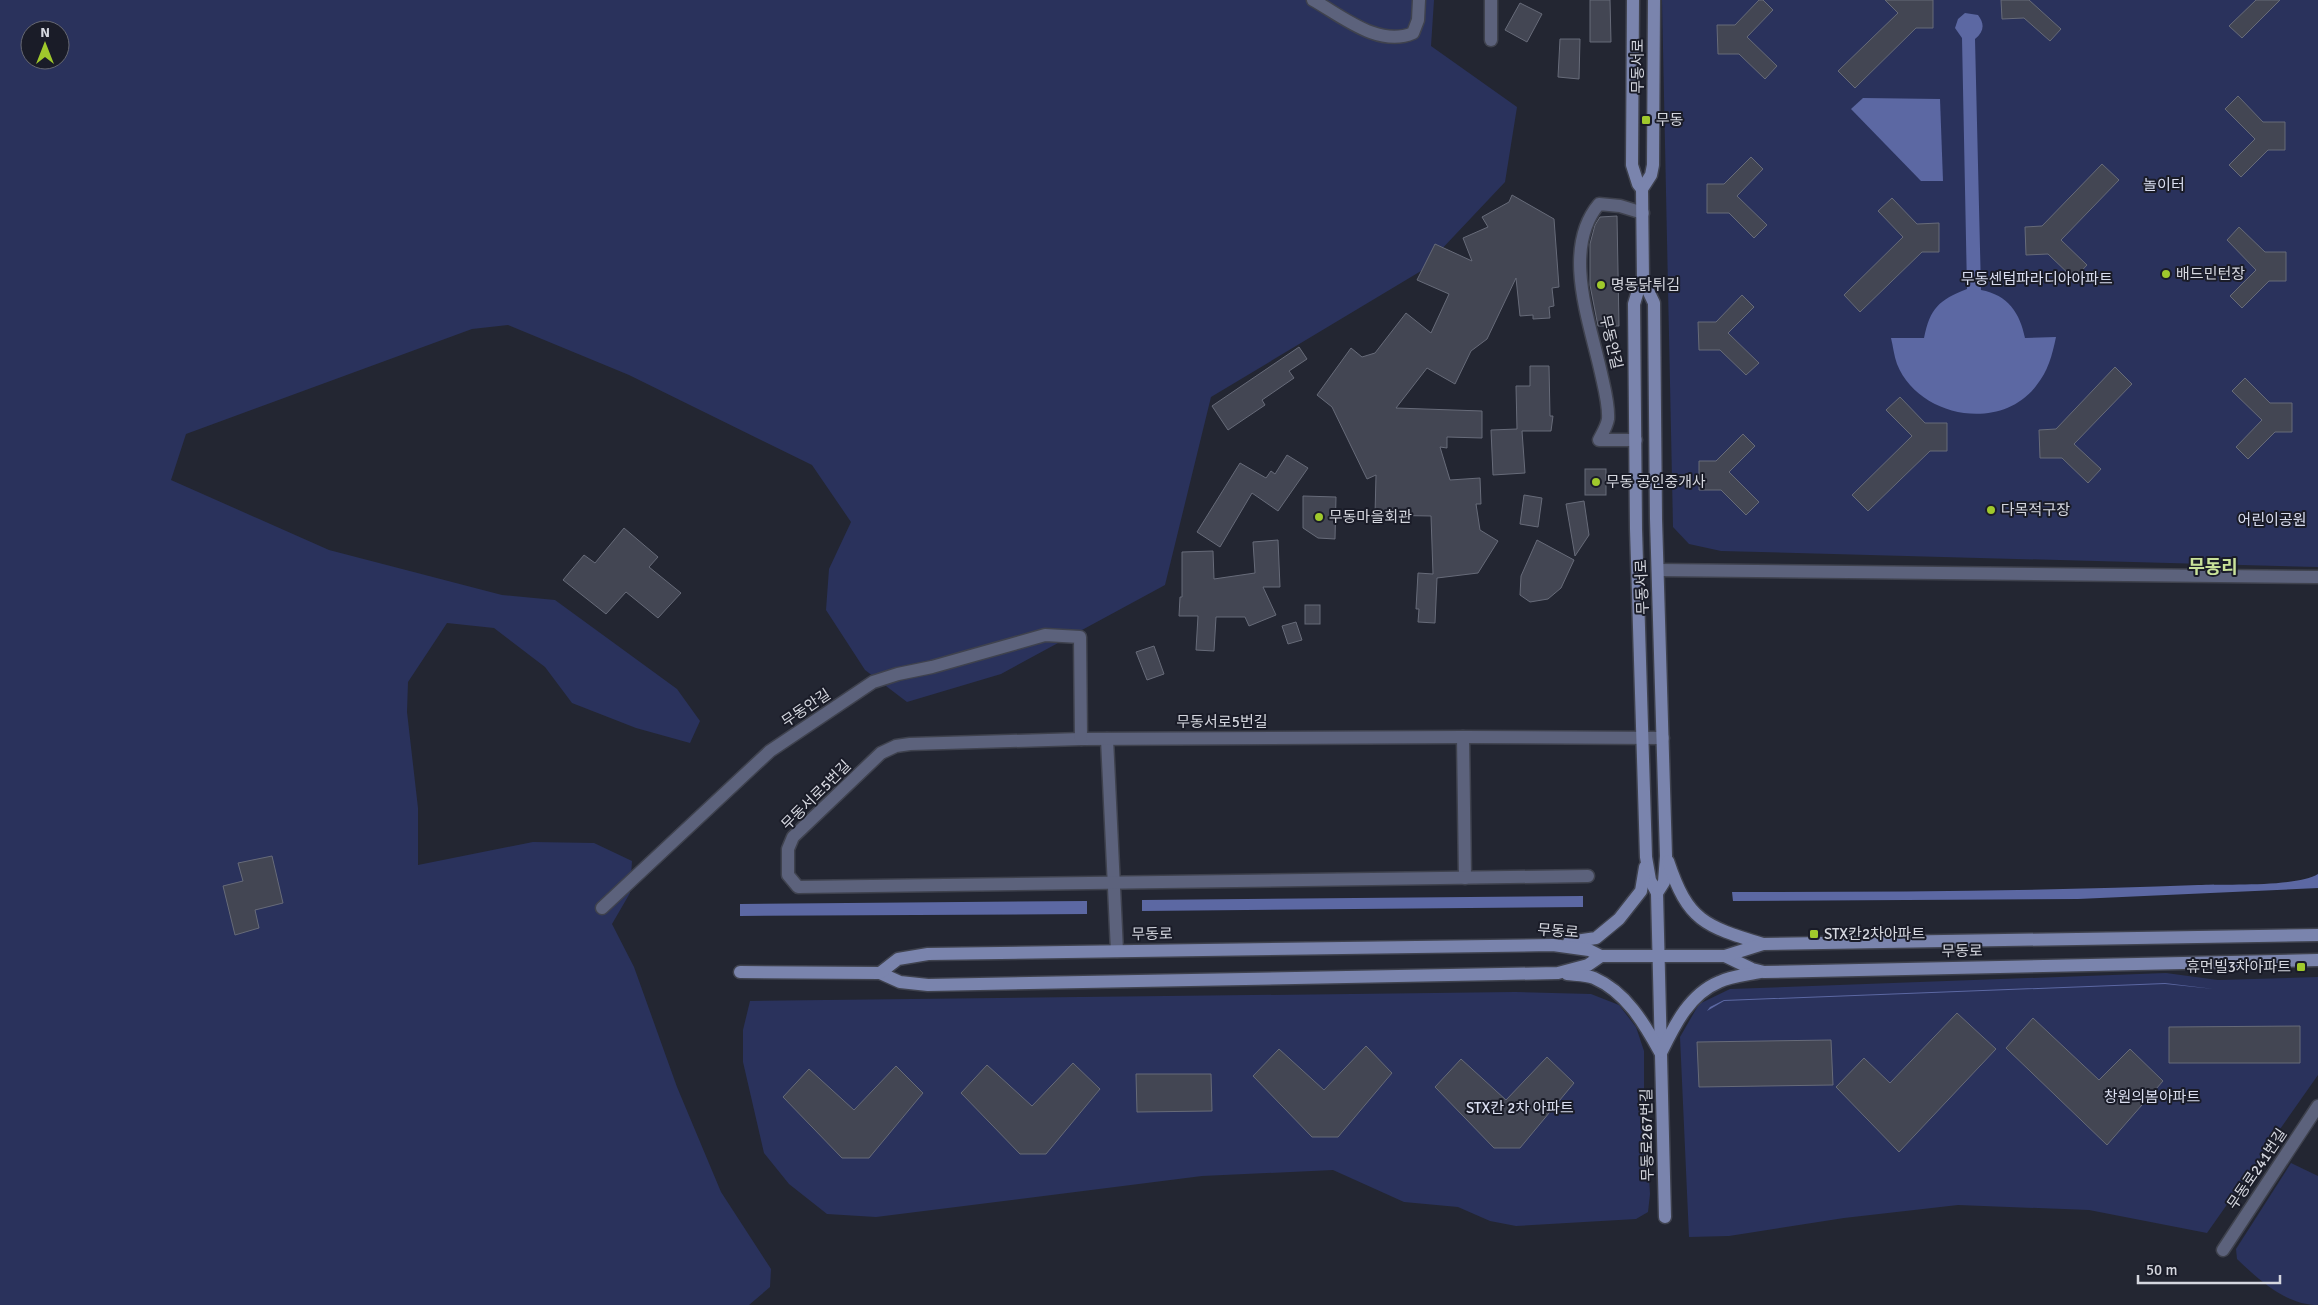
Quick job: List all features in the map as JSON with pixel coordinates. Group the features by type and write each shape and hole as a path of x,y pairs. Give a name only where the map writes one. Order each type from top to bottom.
{"main road":[{"name":"무동서로","path":"1633,0 1632,165 1638,184 1642,189"},
{"name":"무동서로","path":"1654,0 1653,165 1651,175 1642,189 1643,280 1654,303 1658,570 1666,856 1664,882 1657,893"},
{"name":"무동서로","path":"1643,280 1634,304 1636,529 1646,857"},
{"path":"1666,856 1676,886 1688,907 1708,924 1763,944"},
{"path":"1646,857 1650,880 1657,893"},
{"path":"1553,945 1596,938 1619,919 1641,891 1646,857"},
{"name":"무동로267번길","path":"1657,893 1665,1217"},
{"name":"무동로","path":"1725,956 1763,944 2318,934"},
{"name":"무동로","path":"880,973 898,959 928,954 1553,945 1589,950 1601,956"},
{"path":"1558,973 1588,965 1601,956 1725,956"},
{"name":"무동로","path":"1725,956 1746,967 1764,972 2318,960"},
{"path":"740,972 880,973 900,982 928,985 1558,973 1593,978 1612,990 1628,1004 1643,1022 1660,1053"},
{"path":"1660,1053 1677,1022 1698,996 1719,981 1764,972"}],"street":[{"path":"1313,0 1376,35 1403,38 1413,33 1418,20 1419,0"},
{"path":"1491,0 1491,40"},
{"name":"무동안길","path":"1636,440 1599,440 1608,420 1606,393 1584,303 1579,273 1588,217 1599,204 1620,206 1643,213"},
{"path":"1658,570 2318,577"},
{"name":"무동안길","path":"602,908 770,751 874,682 1045,635 1080,637 1081,739"},
{"path":"1463,737 1465,878"},
{"name":"무동서로5번길","path":"1588,876 798,887 788,875 788,850 793,837 882,753 896,746 1081,739 1663,738"},
{"path":"1107,739 1117,951"},
{"name":"무동로241번길","path":"2223,1250 2318,1106"}],"green space":[{"path":"0,0 1434,0 1431,46 1517,107 1505,182 1421,271 1211,397 1165,585 1001,674 907,702 865,670 826,610 829,569 851,522 812,465 629,375 508,325 472,329 186,434 171,480 329,550 502,595 555,600 677,689 700,721 690,743 636,728 572,703 545,667 494,628 447,623 408,682 407,712 418,808 418,865 533,842 594,843 632,861 630,893 612,924 634,967 677,1087 721,1192 771,1269 770,1287 749,1305 0,1305"},
{"name":"무동센텀파라디아아파트","path":"1662,0 2318,0 2318,567 1721,551 1689,544 1673,527"},
{"name":"창원의봄아파트","path":"2166,973 2218,980 2318,977 2318,1075 2207,1233 2089,1210 1958,1205 1844,1218 1729,1236 1689,1237 1680,1037 1699,1004 1730,989"},
{"name":"STX칸 2차 아파트","path":"1515,992 1591,994 1619,1005 1636,1027 1644,1051 1644,1097 1650,1194 1648,1212 1636,1219 1516,1226 1490,1221 1458,1207 1404,1202 1333,1170 1202,1176 876,1217 827,1214 789,1184 764,1153 743,1062 743,1030 750,1001"},
{"path":"2291,1163 2318,1176 2318,1305 2306,1304 2284,1296 2264,1283 2237,1259 2236,1249"}],"shaded area":[{"path":"1965,13 1978,15 1982,22 1982,31 1975,39 1981,290 1999,296 2011,306 2020,321 2025,338 2056,337 2049,363 2044,375 2036,386 2021,401 2002,410 1982,414 1961,412 1941,407 1923,396 1908,382 1897,364 1891,338 1924,338 1929,319 1937,306 1949,297 1967,289 1962,38 1955,28 1958,19"},
{"path":"1863,98 1940,99 1943,181 1921,181 1851,109"},
{"path":"2318,874 2318,888 2078,899 1733,901 1732,892 1965,891 2261,884 2295,881"},
{"path":"1583,896 1583,907 1142,911 1142,900"},
{"path":"1087,901 1087,914 740,916 740,904"},
{"path":"2165,983 2214,989 2165,984 1724,1001 1707,1011 1710,1007 1724,1000"}],"building":[{"path":"1590,0 1610,0 1611,42 1590,42"},
{"path":"1759,0 1763,0 1773,10 1747,37 1777,66 1765,79 1739,54 1718,54 1717,25 1735,25"},
{"path":"1885,0 1933,0 1933,28 1916,28 1855,88 1838,71 1898,13"},
{"path":"2001,0 2029,0 2061,29 2050,41 2024,18 2002,19"},
{"path":"2256,0 2280,0 2242,38 2229,26"},
{"path":"1520,3 1542,14 1527,42 1505,30"},
{"path":"1560,39 1580,39 1579,79 1558,77"},
{"path":"2238,96 2263,122 2285,122 2285,150 2268,150 2241,177 2229,165 2255,139 2225,109"},
{"path":"1751,157 1763,169 1737,196 1767,225 1754,238 1729,213 1707,213 1707,184 1724,184"},
{"path":"2102,164 2119,180 2061,240 2087,265 2074,279 2048,254 2026,255 2025,227 2042,226"},
{"path":"1512,195 1554,219 1559,287 1552,288 1554,306 1549,307 1550,318 1533,319 1533,315 1520,316 1516,278 1487,339 1471,351 1455,384 1427,368 1396,408 1482,411 1482,438 1447,437 1447,448 1440,447 1450,480 1480,478 1481,504 1476,504 1480,530 1498,541 1478,573 1437,578 1435,623 1418,622 1419,609 1416,609 1418,573 1433,574 1431,516 1375,515 1376,475 1367,479 1332,407 1317,395 1351,348 1362,357 1375,353 1406,313 1431,333 1449,294 1417,280 1435,244 1472,261 1463,238 1488,227 1482,217 1509,202"},
{"path":"1892,198 1917,224 1939,223 1939,252 1922,252 1860,312 1844,295 1903,237 1878,211"},
{"path":"1617,216 1619,326 1598,326 1590,285 1590,244 1595,225 1600,217"},
{"path":"2239,227 2265,252 2286,252 2286,281 2269,281 2242,308 2230,296 2256,270 2227,240"},
{"path":"1742,295 1754,307 1728,333 1759,363 1746,375 1720,350 1699,350 1698,322 1716,322"},
{"path":"1299,347 1307,359 1289,371 1294,378 1262,400 1265,405 1228,430 1212,406"},
{"path":"1530,366 1549,366 1550,416 1553,416 1551,431 1522,431 1525,473 1493,475 1491,430 1517,429 1516,386 1530,386"},
{"path":"2115,367 2132,384 2074,444 2101,469 2088,483 2062,458 2040,458 2039,430 2056,429"},
{"path":"2245,378 2270,403 2292,403 2292,432 2275,432 2248,459 2236,447 2262,420 2232,391"},
{"path":"1900,397 1925,423 1947,423 1947,451 1930,451 1868,511 1852,495 1912,436 1886,410"},
{"path":"1743,434 1755,446 1729,472 1759,502 1746,515 1721,490 1699,490 1699,461 1716,461"},
{"path":"1287,455 1308,468 1278,511 1252,493 1220,547 1197,532 1240,463 1266,478 1271,471 1275,474"},
{"name":"무동 공인중개사","path":"1585,469 1606,469 1606,495 1585,495"},
{"path":"1524,495 1542,498 1538,527 1520,524"},
{"name":"무동마을회관","path":"1303,496 1336,497 1335,539 1318,538 1303,528"},
{"path":"1584,501 1589,535 1575,556 1566,504"},
{"path":"624,528 658,557 649,567 681,593 658,618 626,592 606,614 563,580 584,555 595,563"},
{"path":"1278,540 1280,587 1263,587 1276,615 1249,626 1245,617 1216,617 1214,651 1196,650 1198,616 1179,616 1180,597 1182,597 1182,552 1213,551 1214,579 1255,573 1253,542"},
{"path":"1537,540 1574,560 1561,588 1548,599 1530,602 1520,595 1521,576"},
{"path":"1305,605 1320,605 1320,624 1305,624"},
{"path":"1296,622 1302,640 1288,644 1282,626"},
{"path":"1154,646 1164,674 1147,680 1136,652"},
{"path":"272,856 283,903 255,910 259,928 235,935 223,886 243,881 238,863"},
{"path":"1957,1013 1996,1049 1899,1152 1836,1087 1864,1058 1890,1083"},
{"path":"2033,1018 2099,1080 2130,1049 2163,1081 2107,1145 2006,1048"},
{"path":"2300,1026 2300,1063 2169,1063 2169,1027"},
{"path":"1831,1040 1833,1085 1699,1087 1697,1042"},
{"path":"1366,1046 1392,1073 1338,1137 1312,1137 1253,1076 1279,1049 1324,1090"},
{"path":"1547,1057 1574,1083 1520,1148 1494,1148 1435,1087 1461,1059 1506,1100"},
{"path":"1073,1063 1100,1089 1046,1154 1020,1154 961,1093 987,1065 1032,1106"},
{"path":"896,1066 923,1093 869,1158 842,1158 783,1097 809,1069 854,1110"},
{"path":"1136,1074 1211,1074 1212,1111 1137,1112"}],"place":[{"name":"무동","path":"1646,120"},
{"name":"배드민턴장","path":"2166,274"},
{"name":"명동닭튀김","path":"1601,285"},
{"name":"무동 공인중개사","path":"1596,482"},
{"name":"다목적구장","path":"1991,510"},
{"name":"무동마을회관","path":"1319,517"},
{"name":"STX칸2차아파트","path":"1814,934"},
{"name":"휴먼빌3차아파트","path":"2301,967"}],"district":[{"name":"무동리","path":"2213,567"}],"park label":[{"name":"놀이터","path":"2164,185"},
{"name":"어린이공원","path":"2272,520"}]}
